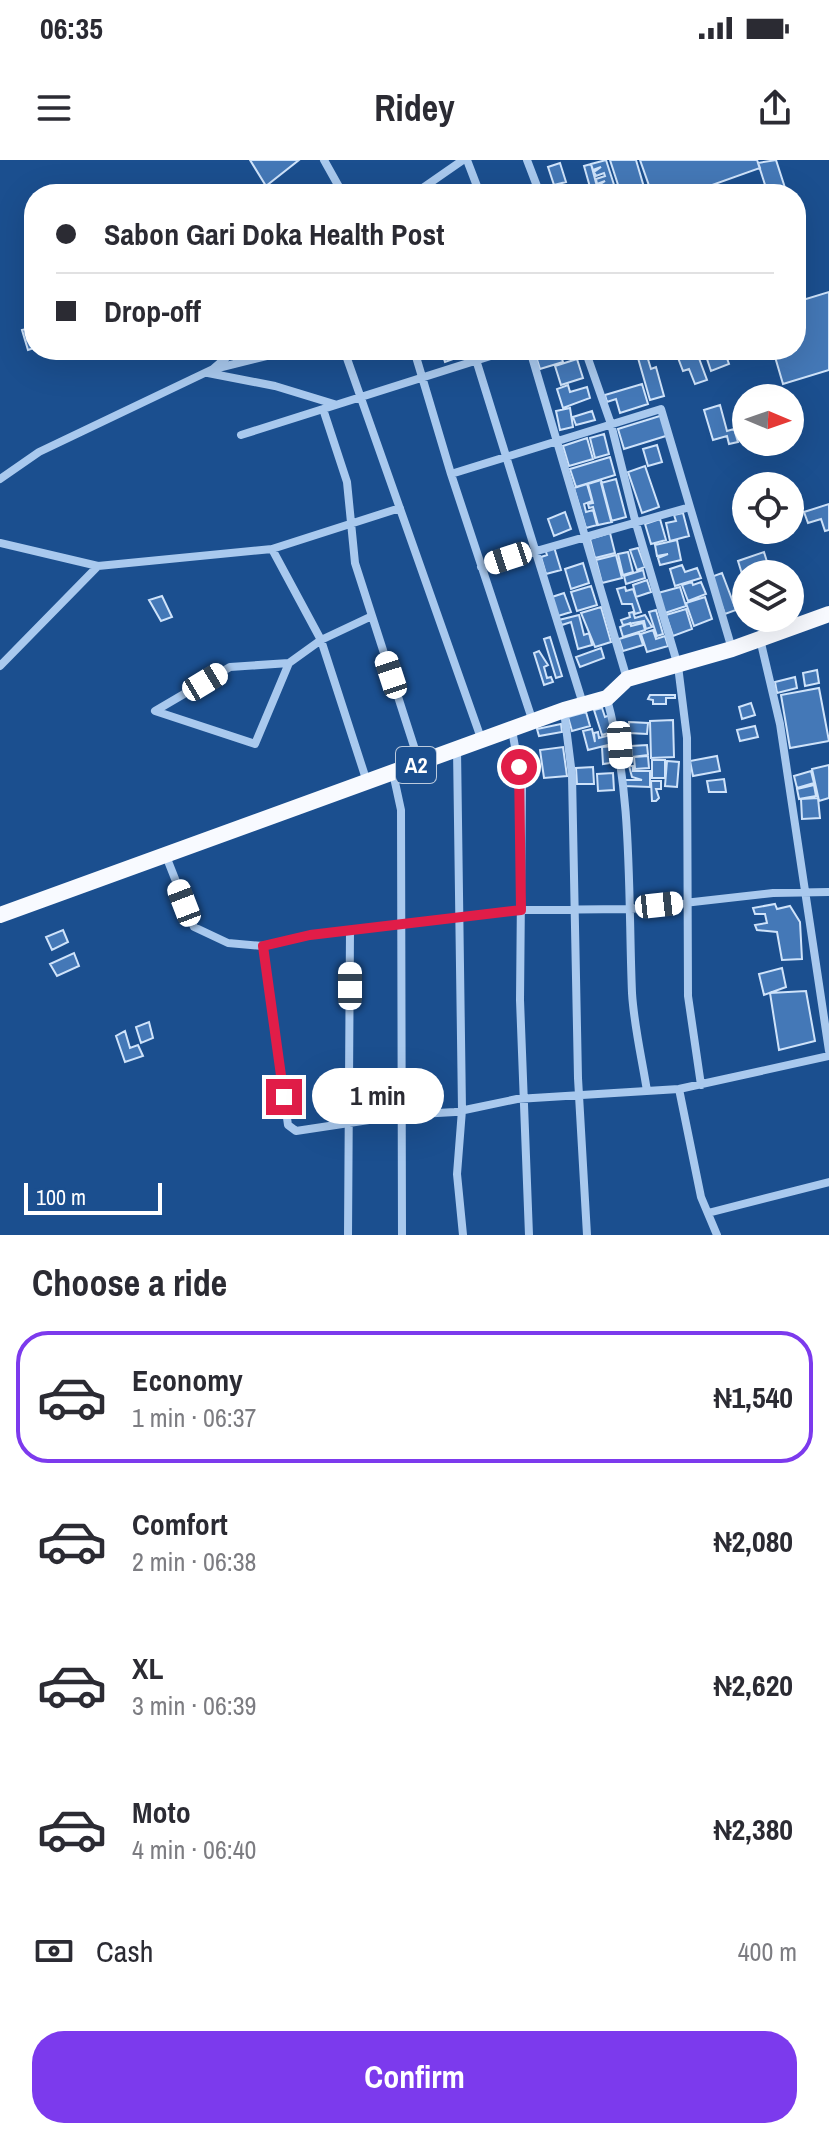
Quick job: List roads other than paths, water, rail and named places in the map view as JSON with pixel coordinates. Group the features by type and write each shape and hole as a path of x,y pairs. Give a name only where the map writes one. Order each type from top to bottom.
{"highway":[{"name":"A2","path":"0,915 564,710 607,698 627,679 732,649 829,614"}],"street":[{"path":"324,160 337,184"},
{"path":"430,184 465,160 476,184"},
{"path":"527,160 536,184"},
{"path":"210,371 223,360"},
{"path":"0,479 39,452 210,371 252,360"},
{"path":"347,360 482,741"},
{"path":"417,360 451,474 533,722"},
{"path":"241,435 477,360 583,704"},
{"path":"533,360 627,679"},
{"path":"589,360 611,424 635,520 678,666 687,738 688,996 701,1085"},
{"path":"210,371 275,386 336,405"},
{"path":"323,409 347,482 355,563 419,763"},
{"path":"451,474 661,409 732,649"},
{"path":"481,567 585,534 690,507"},
{"path":"0,543 98,566 272,549 400,508"},
{"path":"272,549 321,640 367,782"},
{"path":"0,666 98,566"},
{"path":"289,663 230,667 155,711 255,744 289,663 321,640 372,616"},
{"path":"263,946 288,1125 296,1131 402,1115 462,1110 524,1098 679,1089 829,1054 780,724 760,639"},
{"path":"607,698 620,745 631,909 632,997 647,1091"},
{"path":"564,710 572,775 579,1097 587,1235"},
{"path":"512,730 522,786 521,910 529,1235"},
{"path":"457,749 462,1110 457,1174 463,1235"},
{"path":"393,773 401,810 402,1235"},
{"path":"166,856 194,927 228,943 263,946 350,931 521,910 631,909 829,892"},
{"path":"348,1235 350,931"},
{"path":"679,1089 701,1197 717,1235"},
{"path":"708,1213 829,1182"}]}
